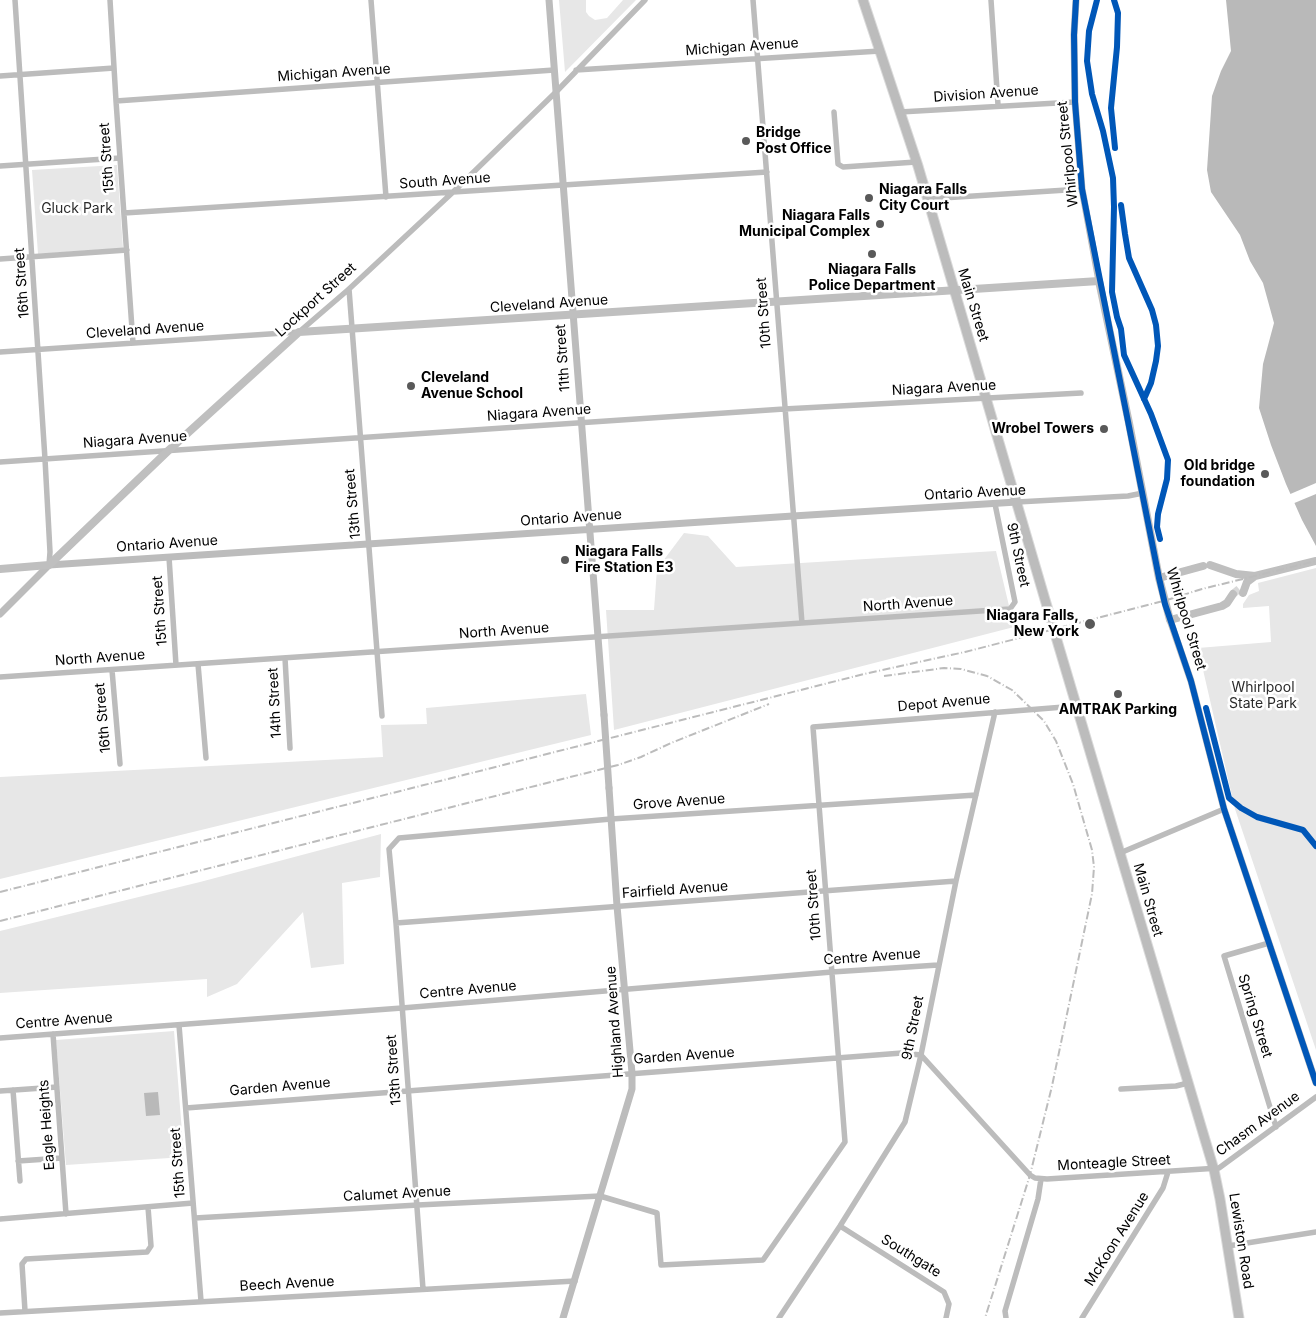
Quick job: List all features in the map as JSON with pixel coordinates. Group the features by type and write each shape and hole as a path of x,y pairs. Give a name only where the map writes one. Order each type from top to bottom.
{"main road":[{"name":"Main Street","path":"863,0 916,162 1051,620"},
{"name":"Cleveland Avenue","path":"299,332 1099,281"},
{"name":"Whirlpool Street","path":"1099,281 1159,578 1170,620"},
{"name":"Lockport Street","path":"49,565 169,450 299,332"},
{"path":"1159,578 1206,566 1236,574 1255,576 1316,561"},
{"name":"Ontario Avenue","path":"0,568 49,565"},
{"path":"1170,620 1218,607 1239,592 1255,576"},
{"name":"Main Street","path":"1056,637 1214,1170"},
{"name":"Lewiston Road","path":"1214,1170 1239,1318"}],"street":[{"name":"16th Street","path":"16,0 19,74 39,350 50,552 49,565"},
{"name":"15th Street","path":"110,0 133,343"},
{"path":"371,0 386,197"},
{"name":"11th Street","path":"549,0 604,715"},
{"name":"Lockport Street","path":"299,332 349,289 452,193 556,92 645,0"},
{"name":"10th Street","path":"753,0 775,302 802,623"},
{"path":"991,0 998,105"},
{"name":"Whirlpool Street","path":"1076,0 1074,45 1075,102 1082,189 1099,281"},
{"name":"Michigan Avenue","path":"576,70 880,51"},
{"path":"0,76 114,68"},
{"name":"Michigan Avenue","path":"116,101 554,70"},
{"name":"Division Avenue","path":"900,112 1075,102"},
{"path":"834,112 838,164 843,167 916,162"},
{"path":"0,166 120,158"},
{"name":"South Avenue","path":"124,213 767,172"},
{"path":"926,199 1082,189"},
{"path":"0,259 127,250"},
{"name":"13th Street","path":"349,289 382,716"},
{"name":"Cleveland Avenue","path":"0,352 299,332"},
{"name":"Niagara Avenue","path":"0,462 784,409 1081,393"},
{"name":"Ontario Avenue","path":"49,565 1128,496 1143,493"},
{"name":"9th Street","path":"995,504 1015,602 1010,610"},
{"name":"15th Street","path":"169,556 176,665"},
{"name":"Lockport Street","path":"0,614 49,565"},
{"name":"North Avenue","path":"0,677 1010,610"},
{"name":"Whirlpool Street","path":"1170,620 1191,681 1224,809 1316,1084"},
{"name":"14th Street","path":"285,658 290,748"},
{"path":"198,664 206,758"},
{"name":"16th Street","path":"112,670 120,764"},
{"name":"Depot Avenue","path":"813,727 1076,705"},
{"name":"9th Street","path":"779,1318 840,1226 905,1122 921,1056 956,881 995,712"},
{"name":"Highland Avenue","path":"563,1318 632,1089 604,715"},
{"name":"10th Street","path":"813,727 844,1142"},
{"name":"Grove Avenue","path":"389,849 399,838 611,819 976,795"},
{"path":"1120,853 1224,809"},
{"name":"13th Street","path":"389,849 423,1289"},
{"name":"Fairfield Avenue","path":"396,923 956,881"},
{"name":"Spring Street","path":"1269,942 1224,956 1276,1127"},
{"name":"Centre Avenue","path":"0,1038 938,965"},
{"name":"15th Street","path":"179,1024 201,1301"},
{"name":"Eagle Heights","path":"53,1034 66,1214"},
{"name":"Garden Avenue","path":"186,1108 838,1057 902,1053 921,1056"},
{"path":"921,1056 1030,1175 1041,1179"},
{"path":"1121,1089 1176,1086 1188,1083"},
{"path":"0,1091 57,1087"},
{"path":"13,1090 20,1181"},
{"name":"Chasm Avenue","path":"1214,1170 1222,1167 1316,1097"},
{"name":"Calumet Avenue","path":"195,1218 600,1196 658,1213 661,1265 763,1260 844,1142"},
{"path":"18,1161 62,1158"},
{"name":"Monteagle Street","path":"1006,1318 1005,1311 1038,1199 1041,1179 1214,1170"},
{"name":"McKoon Avenue","path":"1082,1318 1163,1188 1168,1172"},
{"path":"0,1219 194,1203"},
{"path":"25,1311 22,1264 26,1259 148,1252 151,1246 148,1207"},
{"name":"Southgate","path":"840,1226 944,1292 949,1304 946,1318"},
{"path":"1228,1246 1316,1232"},
{"name":"Beech Avenue","path":"0,1313 575,1281"}],"green space":[{"path":"559,0 586,0 586,12 595,20 607,18 623,0 636,0 565,72"},
{"name":"Gluck Park","path":"117,165 123,248 38,254 32,170"},
{"path":"684,533 708,536 736,567 996,551 1014,627 614,730 606,610 654,610 657,569"},
{"name":"Whirlpool State Park","path":"1316,568 1316,1050 1235,809 1198,648 1271,642 1269,606 1243,608 1243,604 1249,595 1259,591 1258,583"},
{"path":"586,694 591,735 0,879 0,777 383,757 381,725 427,724 426,708"},
{"path":"381,834 380,877 342,883 344,964 311,968 303,912 237,984 207,997 207,979 0,993 0,931 200,882"},
{"path":"174,1031 184,1157 66,1165 56,1040"}],"shaded area":[{"path":"1226,0 1316,0 1316,546 1286,484 1259,408 1263,364 1274,323 1263,283 1250,261 1240,235 1211,192 1207,170 1212,96 1231,51"},
{"path":"158,1092 160,1115 146,1116 144,1093"}],"pier":[{"path":"1316,483 1316,494 1292,504 1288,495"}],"tunnel":[{"path":"1233,594 1239,589"},
{"path":"1051,620 1056,637"}],"railway":[{"path":"0,892 864,674 965,652 1167,600 1202,589 1316,561"},
{"path":"884,676 944,668 961,669 987,676 1012,690 1044,721 1056,741 1073,784 1092,850 1094,867 1092,894 1052,1086 1030,1175 985,1318"},
{"path":"0,921 618,765 769,704"}],"cycle path":[{"path":"1076,0 1074,35 1075,102 1082,189 1159,578 1165,604 1191,681 1224,809 1316,1083"},
{"path":"1097,0 1089,31 1087,61 1092,94 1103,131 1113,178 1112,292 1121,329 1124,355 1151,414 1168,460 1167,479 1158,514 1157,527 1160,539"},
{"path":"1114,0 1118,13 1117,47 1111,108 1115,148"},
{"path":"1121,205 1129,258 1152,310 1156,325 1158,346 1156,361 1151,383 1144,399"},
{"path":"1206,708 1229,798 1241,808 1257,817 1303,830 1316,846"}],"place":[{"name":"Bridge Post Office","path":"746,141"},
{"name":"Niagara Falls City Court","path":"869,198"},
{"name":"Niagara Falls Municipal Complex","path":"880,224"},
{"name":"Niagara Falls Police Department","path":"872,254"},
{"name":"Cleveland Avenue School","path":"411,386"},
{"name":"Wrobel Towers","path":"1104,429"},
{"name":"Old bridge foundation","path":"1265,474"},
{"name":"Niagara Falls Fire Station E3","path":"565,560"},
{"name":"Niagara Falls, New York","path":"1090,624"},
{"name":"AMTRAK Parking","path":"1118,694"}]}
